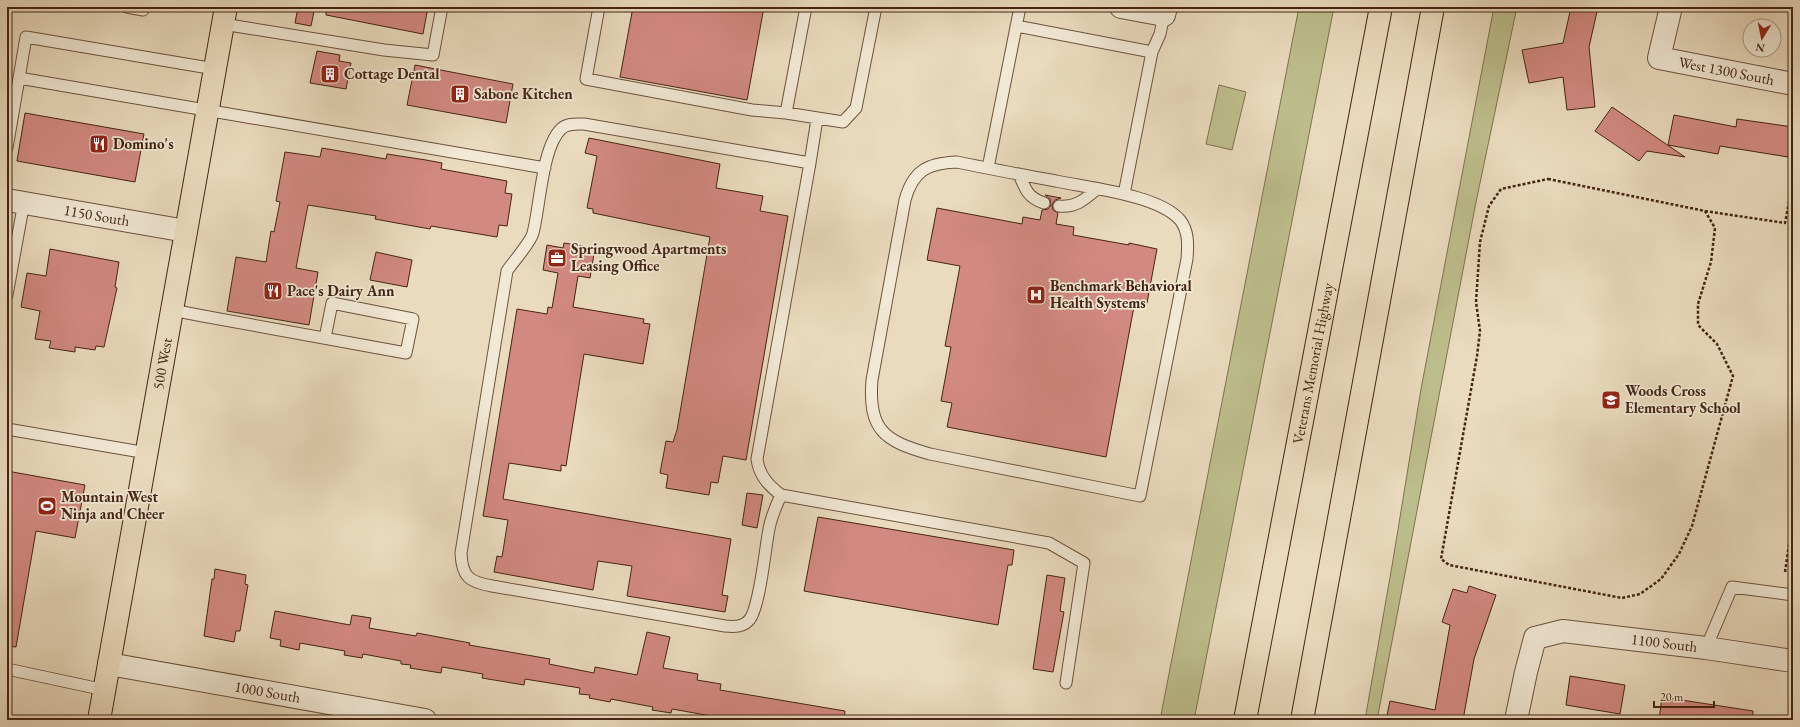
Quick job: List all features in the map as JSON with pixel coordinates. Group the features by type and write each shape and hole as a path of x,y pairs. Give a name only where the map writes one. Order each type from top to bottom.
{"main road":[{"name":"Veterans Memorial Highway","path":"1245,720 1380,7"},
{"path":"1302,720 1433,7"},
{"name":"500 West","path":"99,720 224,16"}],"street":[{"path":"1121,7 1165,11"},
{"name":"West 1300 South","path":"1671,7 1659,58 1793,84"},
{"name":"1150 South","path":"15,201 186,231"},
{"name":"1100 South","path":"1516,720 1535,638 1563,631 1706,648 1793,661"},
{"name":"1000 South","path":"109,664 425,720"}],"lane":[{"path":"127,7 143,10 144,7"},
{"path":"224,16 384,50 433,55 442,7"},
{"path":"599,7 586,79 752,110 786,113 843,122 856,108 876,7"},
{"path":"786,113 806,7"},
{"path":"988,168 1020,7"},
{"path":"1124,194 1152,52 1160,34 1165,11"},
{"path":"1016,26 1152,52"},
{"path":"7,148 26,37 215,69"},
{"path":"19,78 545,168"},
{"path":"817,119 757,459 761,475 770,486 781,494 1049,543 1084,563 1066,683"},
{"path":"781,494 769,528 756,607 750,619 745,624 738,626 718,625 492,586 475,582 468,578 463,572 461,553 507,271 533,235 545,168 556,136 561,129 568,125 576,124 810,163"},
{"path":"957,162 988,168 1124,194 1159,205 1171,212 1181,221 1187,233 1187,259 1140,496 910,449 891,440 881,430 873,415 870,400 872,380 905,200 909,186 917,174 929,167 942,163 957,162"},
{"path":"1019,174 1029,196 1044,203"},
{"path":"1059,206 1068,207 1080,203 1097,189"},
{"path":"7,295 15,201"},
{"path":"172,310 406,354 413,318 332,304 325,338"},
{"path":"7,429 147,453"},
{"path":"1706,648 1732,588 1793,595"},
{"path":"7,669 105,690"}],"path":[{"path":"1705,211 1715,228 1711,262 1698,304 1698,325 1717,344 1733,376 1692,526 1679,554 1662,578 1640,594 1622,598 1449,565 1441,559 1479,337 1476,302 1480,242 1489,206 1501,189 1548,179 1705,211 1785,223 1793,181"},
{"path":"1785,572 1793,517"}],"green space":[{"path":"1299,7 1334,7 1194,720 1160,720"},
{"path":"1494,7 1517,7 1476,202 1377,720 1365,720 1421,389"},
{"path":"1219,85 1246,92 1232,150 1206,144"}],"building":[{"path":"298,7 315,7 311,26 295,23"},
{"path":"326,7 428,7 423,34 326,15"},
{"path":"633,7 764,7 747,100 620,77"},
{"path":"1571,7 1598,7 1589,47 1595,107 1567,110 1563,77 1529,83 1522,50 1563,43"},
{"name":"Cottage Dental","path":"317,51 340,55 339,61 351,63 346,89 310,83"},
{"name":"Sabone Kitchen","path":"415,65 513,84 506,123 407,105"},
{"path":"1612,107 1685,157 1647,151 1639,161 1595,131"},
{"path":"25,113 144,134 135,182 17,161"},
{"path":"1674,115 1736,127 1737,119 1793,127 1788,157 1720,146 1718,154 1668,145"},
{"path":"589,138 720,164 716,188 763,196 760,211 788,216 746,460 723,456 718,483 711,482 709,495 666,488 668,475 660,473 666,441 673,442 677,430 710,237 593,213 593,209 587,208 597,156 585,153"},
{"path":"322,148 386,159 387,154 426,160 442,163 441,169 507,181 505,193 512,194 507,226 499,225 497,237 431,226 430,229 375,219 376,216 308,205 296,268 318,272 309,325 227,311 236,257 266,262 271,231 274,232 280,202 276,201 285,152 320,157"},
{"path":"1045,195 1061,198 1055,200 1052,205 1053,210 1058,213 1056,224 1074,227 1073,235 1129,245 1129,243 1157,249 1147,303 1135,301 1106,457 947,427 952,403 941,401 951,347 945,346 960,266 927,260 937,208 1022,224 1023,217 1040,220 1042,210 1048,209 1051,205 1050,199"},
{"path":"564,243 583,246 583,252 594,254 590,278 578,276 573,307 644,319 643,323 650,324 643,364 584,354 566,466 561,465 561,471 509,463 503,499 731,539 722,595 728,596 725,612 627,596 632,566 598,561 593,590 494,572 497,556 502,557 508,520 483,516 517,309 547,314 548,307 552,308 558,273 543,270 547,245 563,248"},
{"path":"50,249 119,262 115,287 117,288 104,347 96,346 95,350 75,347 75,352 49,348 51,341 35,339 40,311 21,307 27,273 46,276"},
{"path":"376,252 412,260 407,287 370,280"},
{"path":"7,471 85,485 75,538 36,531 16,647 7,646"},
{"path":"747,493 763,495 757,528 742,525"},
{"path":"818,517 1014,550 1012,565 1008,565 998,625 804,591"},
{"path":"215,569 246,575 245,584 248,585 240,631 236,631 234,642 204,636 212,579 214,579"},
{"path":"1047,575 1065,578 1060,611 1064,612 1053,672 1033,669"},
{"path":"1469,586 1496,595 1474,659 1463,720 1386,720 1390,701 1435,710 1450,625 1442,622 1453,589 1467,593"},
{"path":"275,611 350,625 352,615 371,618 369,628 416,636 417,633 470,643 469,645 550,659 549,664 594,673 595,667 637,675 647,632 670,637 663,668 698,674 697,680 721,684 720,690 845,711 844,720 716,720 717,717 672,709 671,713 652,710 653,707 611,699 610,702 589,698 590,695 579,694 580,688 525,679 524,685 482,678 483,674 442,667 441,673 410,668 411,665 401,664 401,661 363,654 362,658 344,655 345,651 300,643 299,650 280,646 281,640 270,638"},
{"path":"1570,676 1625,685 1620,714 1566,705"},
{"path":"1662,697 1753,711 1752,720 1659,720"}],"place":[{"name":"Cottage Dental","path":"330,74"},
{"name":"Sabone Kitchen","path":"460,94"},
{"name":"Domino's","path":"99,144"},
{"name":"Springwood Apartments Leasing Office","path":"557,258"},
{"name":"Pace's Dairy Ann","path":"273,291"},
{"name":"Benchmark Behavioral Health Systems","path":"1036,295"},
{"name":"Woods Cross Elementary School","path":"1611,400"},
{"name":"Mountain West Ninja and Cheer","path":"47,506"}]}
